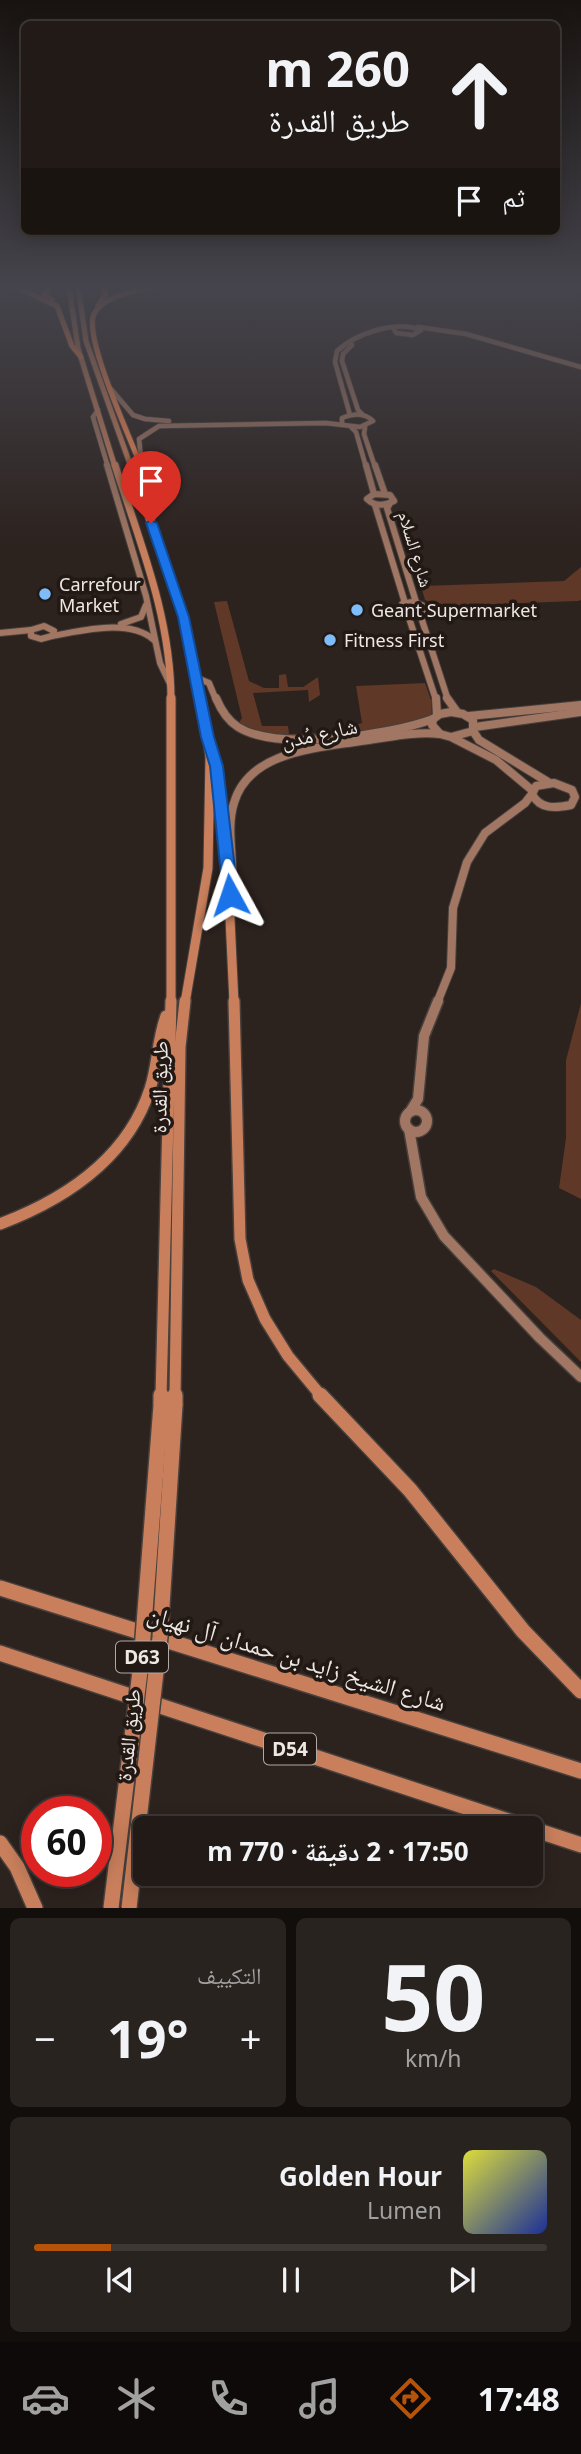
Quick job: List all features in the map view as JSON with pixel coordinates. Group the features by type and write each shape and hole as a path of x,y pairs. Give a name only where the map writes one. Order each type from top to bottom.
{"highway":[{"path":"107,375 143,474 153,508 151,523"}],"main road":[{"name":"طريق القدرة","path":"87,375 166,628 171,686 168,1405 143,1649 111,1908"},
{"name":"طريق القدرة","path":"98,375 184,617 208,737 211,788 210,852 185,993 180,1047 160,1637 129,1908"},
{"path":"208,737 216,766 230,895 240,1239 245,1275 253,1299 274,1335 327,1402 436,1520 519,1628 581,1691"},
{"path":"0,1224 66,1192 118,1150 135,1125 147,1100 154,1075 159,1038 169,1010"},
{"name":"شارع الشيخ زايد بن حمدان آل نهيان","path":"0,1588 581,1770"},
{"name":"D54","path":"0,1653 581,1845"},
{"path":"0,1843 17,1867 35,1908"}],"street":[{"path":"339,375 350,415"},
{"path":"347,375 358,410 363,415"},
{"path":"111,388 119,394 128,411 138,417 155,420 342,421 351,427 365,427"},
{"path":"98,411 93,417 146,596 162,669 171,686"},
{"path":"143,474 139,439 159,426 342,421 350,415 363,415"},
{"name":"شارع السلام","path":"363,415 373,421 365,427 364,434 385,494 394,499 387,508 416,602 424,607 420,614 448,701 457,712"},
{"name":"شارع السلام","path":"351,427 357,434 374,494 367,499 374,505 405,603 400,610 408,615 438,705 433,728 439,734"},
{"path":"374,494 385,494"},
{"path":"374,505 389,505"},
{"path":"31,633 41,639 53,633 129,623 144,612 146,596"},
{"path":"405,603 416,602"},
{"path":"408,615 420,614"},
{"path":"0,638 31,633 44,626 53,633 130,628 150,634 158,647"},
{"path":"0,633 11,635"},
{"name":"شارع مُدن","path":"197,678 209,683 224,716 249,733 291,741 413,733 439,734 478,751 523,780 538,803 546,807"},
{"path":"457,712 469,716 581,705"},
{"name":"شارع مُدن","path":"230,895 235,867 232,808 244,782 264,766 284,756 411,727 457,712"},
{"path":"451,737 464,736 474,729 581,712"},
{"path":"469,716 476,737 488,746 550,782 579,792 571,805 566,807 522,806"},
{"path":"478,751 488,746"},
{"path":"550,782 542,783 522,806 485,833 467,862 453,908 451,968 424,1036 418,1099 404,1120 414,1130 413,1147 421,1197 444,1236 581,1377"},
{"path":"414,1130 428,1123 418,1099"},
{"path":"410,1112 425,1115"}],"shaded area":[{"path":"581,567 581,600 578,601 441,606 425,600 421,586 564,581"},
{"path":"227,601 249,681 264,688 279,688 279,675 286,674 288,687 303,687 318,677 320,695 309,702 308,690 253,693 262,726 288,726 289,734 327,733 362,723 356,686 425,683 431,700 432,716 415,726 283,740 238,724 242,718 214,602"},
{"path":"581,1003 581,1199 559,1188 566,1138 566,1060"},
{"path":"494,1269 536,1287 581,1320 581,1362 491,1271"}],"place":[{"name":"Carrefour Market","path":"45,594"},
{"name":"Geant Supermarket","path":"357,610"},
{"name":"Fitness First","path":"330,640"}],"route":[{"path":"151,523 184,617 216,766 230,895"}]}
